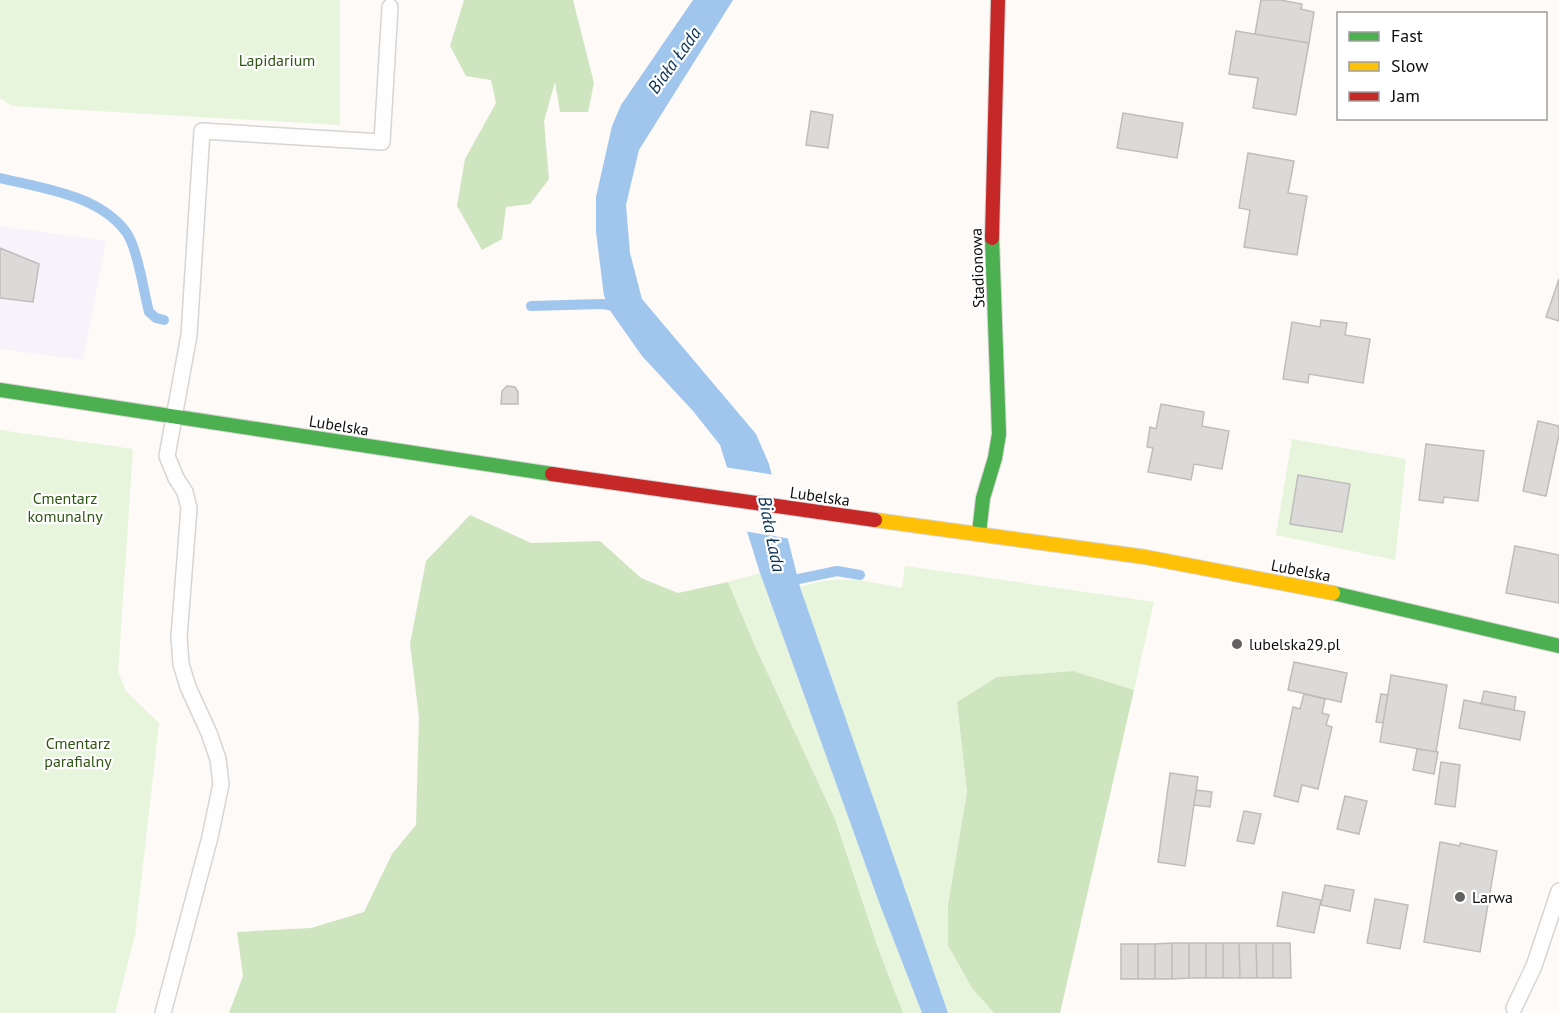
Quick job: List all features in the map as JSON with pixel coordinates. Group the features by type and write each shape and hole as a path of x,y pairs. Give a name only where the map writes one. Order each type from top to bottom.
{"street":[{"name":"Stadionowa","path":"979,533 983,498 995,458 999,434 992,230 998,0"},
{"name":"Lubelska","path":"0,390 845,517 1088,548 1325,591 1446,617 1559,646"}],"lane":[{"path":"163,1013 210,837 221,784 218,759 188,687 181,664 179,638 189,508 185,492 167,456 189,335 202,131 382,142 390,8"},
{"path":"1515,1008 1534,966 1559,891"}],"shaded area":[{"path":"0,226 106,241 83,360 0,349"}],"green space":[{"name":"Lapidarium","path":"0,0 340,0 340,125 12,106 0,98"},
{"path":"464,0 573,0 594,83 588,112 560,112 555,82 544,121 549,179 530,204 506,207 502,239 482,250 457,206 465,159 496,103 491,80 466,76 450,46"},
{"name":"Cmentarz parafialny","path":"0,430 133,449 118,672 126,691 159,723 135,935 115,1013 0,1013"},
{"path":"1292,439 1406,459 1395,560 1276,535"},
{"path":"470,515 531,543 600,541 641,578 678,593 728,582 835,819 878,948 903,1013 229,1013 243,976 237,932 311,928 364,912 392,854 416,825 419,717 410,644 426,561"},
{"path":"905,566 1154,602 1134,690 1073,671 997,677 957,702 967,792 948,905 972,988 994,1013 948,1013 945,1008 800,587 839,579 902,588"},
{"path":"760,573 880,905 922,1013 903,1013 878,948 835,819 728,582"},
{"path":"1073,671 1134,690 1060,1013 994,1013 972,988 948,945 948,905 967,792 957,702 997,677"}],"water":[{"name":"Biała Łada","path":"693,0 733,0 639,150 626,205 630,253 642,299 756,434 769,464 800,587 948,1013 922,1013 880,905 760,573 720,445 693,411 642,356 611,312 604,296 596,232 596,197 612,126 621,105"}],"pier":[{"path":"724,467 775,475 791,539 744,531"}],"building":[{"path":"1261,0 1280,0 1302,4 1301,9 1314,12 1309,43 1255,34"},
{"path":"1236,31 1309,43 1296,115 1253,108 1258,78 1229,74"},
{"path":"811,111 833,115 828,148 806,145"},
{"path":"1123,113 1183,123 1177,158 1117,148"},
{"path":"1248,153 1294,161 1288,193 1307,196 1297,255 1244,247 1250,210 1239,208"},
{"path":"0,248 39,264 33,302 0,298"},
{"path":"1559,279 1559,321 1546,317"},
{"path":"1321,320 1347,323 1345,335 1370,339 1363,383 1309,374 1308,383 1283,379 1292,322 1320,327"},
{"path":"507,386 515,387 518,392 518,404 501,404 502,391"},
{"path":"1161,404 1204,412 1202,426 1229,431 1222,469 1194,464 1191,480 1148,472 1153,448 1147,447 1150,427 1156,429"},
{"path":"1538,421 1559,426 1546,496 1523,491"},
{"path":"1426,444 1484,451 1478,501 1444,497 1443,503 1419,500"},
{"path":"1298,475 1350,484 1342,532 1290,524"},
{"path":"1515,546 1559,555 1559,603 1506,593"},
{"path":"1294,662 1347,673 1341,702 1288,690"},
{"path":"1391,675 1447,685 1436,752 1380,742"},
{"path":"1484,691 1516,697 1514,710 1481,704"},
{"path":"1304,694 1325,699 1322,713 1329,715 1326,725 1332,727 1318,789 1302,785 1298,802 1274,796 1293,707 1300,709"},
{"path":"1381,694 1388,695 1383,723 1376,722"},
{"path":"1464,700 1525,712 1520,740 1459,728"},
{"path":"1417,749 1438,752 1434,774 1413,770"},
{"path":"1441,762 1460,765 1455,807 1435,804"},
{"path":"1170,773 1198,777 1185,866 1158,862"},
{"path":"1196,790 1212,792 1210,807 1194,805"},
{"path":"1345,796 1367,801 1359,834 1337,829"},
{"path":"1244,811 1261,814 1254,844 1237,841"},
{"name":"Larwa","path":"1440,842 1460,846 1460,843 1497,851 1480,952 1424,942"},
{"path":"1325,885 1354,890 1350,911 1321,905"},
{"path":"1283,892 1321,900 1314,933 1277,926"},
{"path":"1375,899 1408,905 1400,949 1367,943"},
{"path":"1172,943 1189,943 1189,978 1172,979"},
{"path":"1172,943 1172,979 1155,979 1155,944"},
{"path":"1189,943 1206,943 1206,978 1189,978"},
{"path":"1206,943 1223,943 1223,978 1206,978"},
{"path":"1223,943 1239,943 1240,978 1223,978"},
{"path":"1239,943 1256,943 1257,978 1240,978"},
{"path":"1256,943 1273,943 1273,978 1257,978"},
{"path":"1273,943 1290,943 1291,978 1273,978"},
{"path":"1121,944 1138,944 1138,979 1121,979"},
{"path":"1138,944 1155,944 1155,979 1138,979"}],"waterway":[{"path":"0,178 69,195 101,209 115,219 126,232 134,248 149,312 156,318 164,320"},
{"path":"531,306 602,304 621,307"},
{"path":"784,582 837,571 860,575"}],"traffic: fast":[{"path":"979,533 983,498 995,458 999,434 992,238"},
{"path":"0,390 552,474"},
{"path":"1333,593 1559,646"}],"traffic: slow":[{"path":"875,520 1145,557 1333,593"}],"traffic: jam":[{"path":"992,238 998,0"},
{"path":"552,474 875,520"}],"place":[{"name":"lubelska29.pl","path":"1237,644"},
{"name":"Larwa","path":"1460,897"}],"park label":[{"name":"Cmentarz komunalny","path":"65,507"}]}
